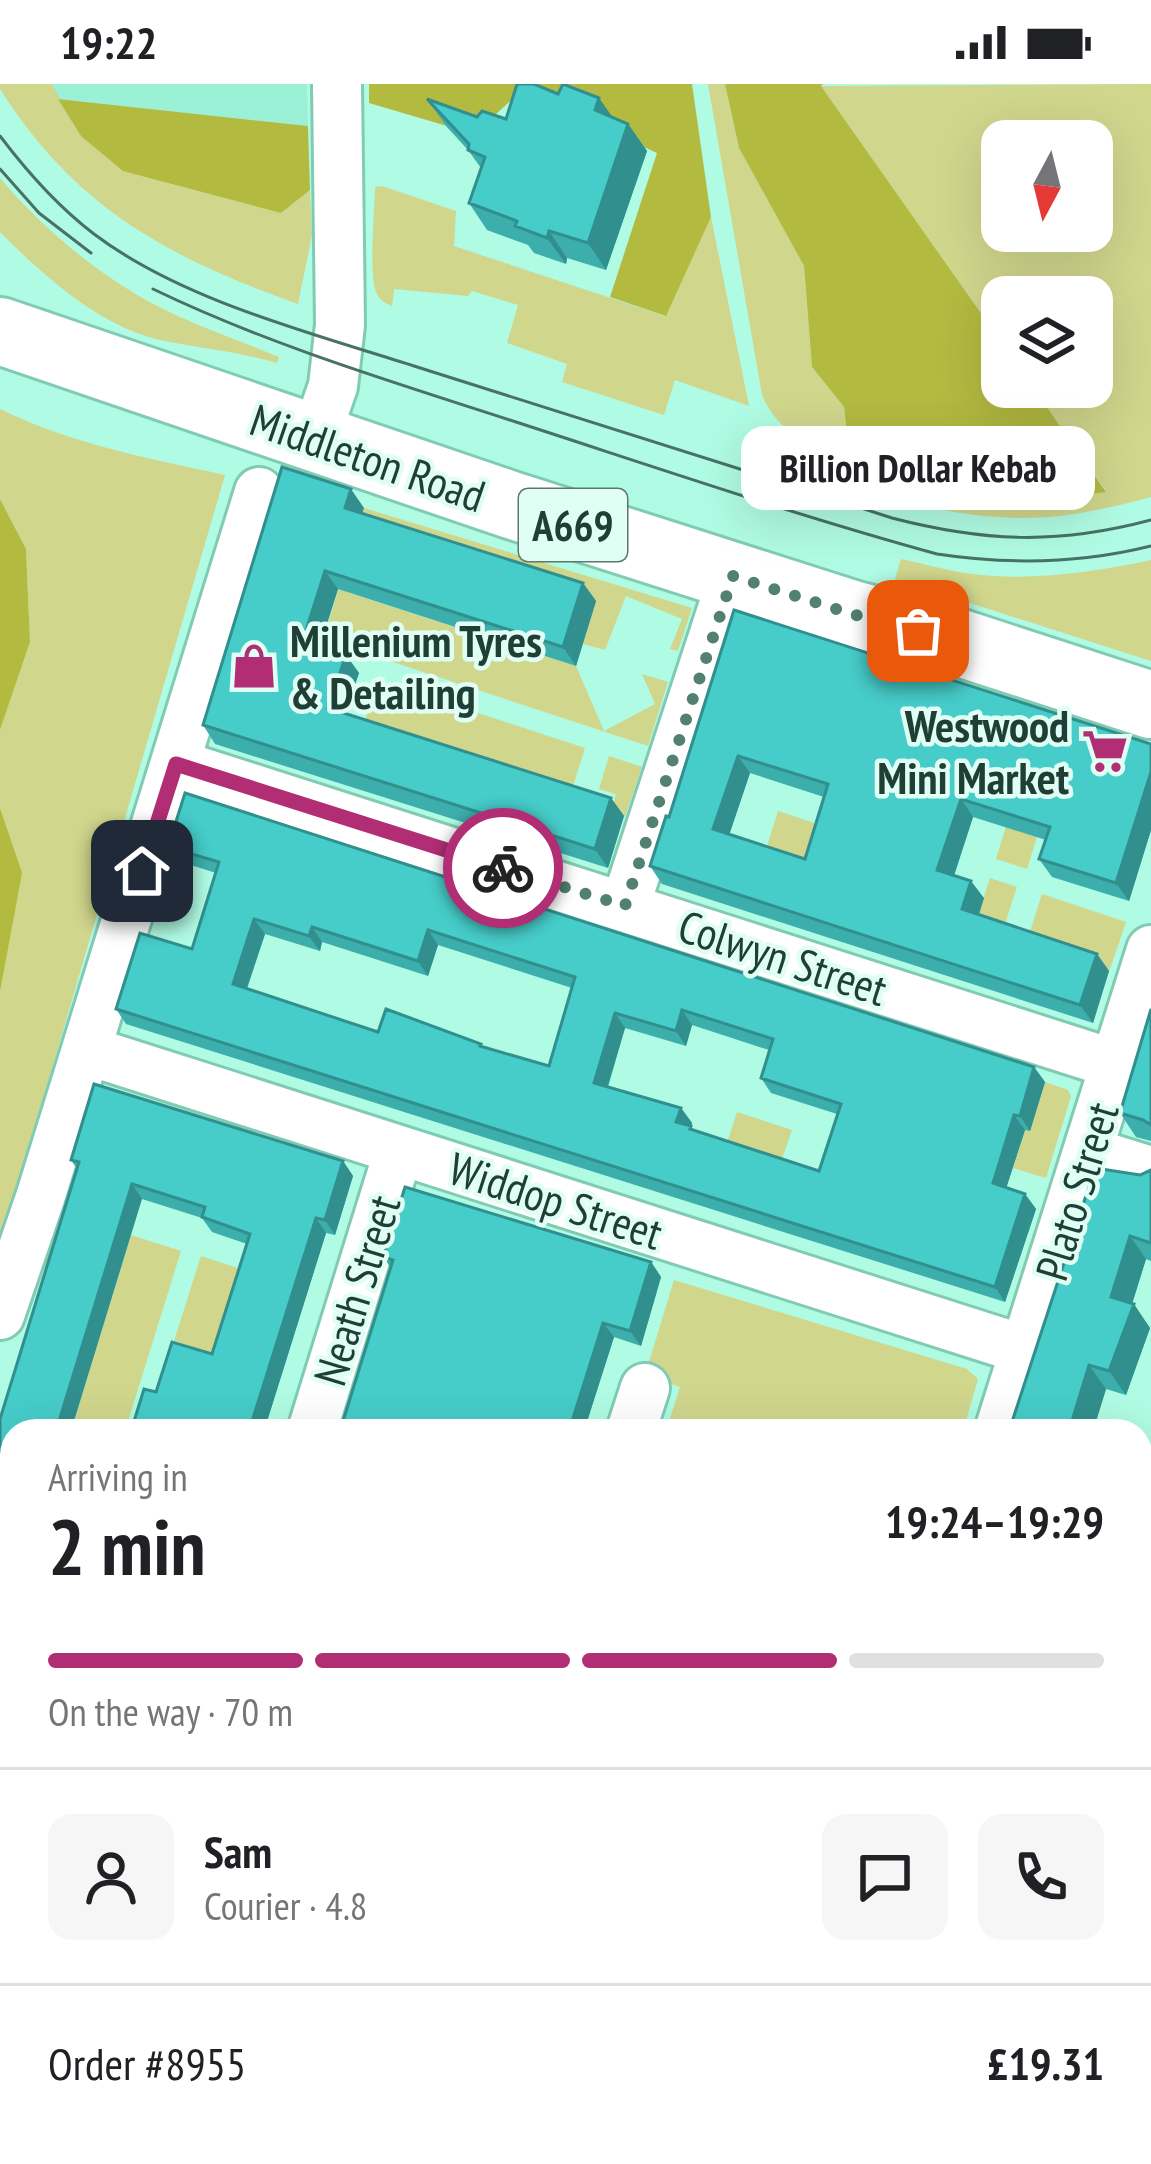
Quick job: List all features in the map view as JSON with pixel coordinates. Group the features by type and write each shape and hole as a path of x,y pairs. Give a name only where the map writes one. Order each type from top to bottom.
{"main road":[{"name":"A669","path":"0,276 14,337"},
{"name":"Middleton Road","path":"14,337 733,576 1151,704"}],"street":[{"path":"315,439 333,386 340,325 337,84"},
{"path":"0,1313 259,492"},
{"path":"625,906 733,576"},
{"name":"Colwyn Street","path":"176,764 1114,1064"},
{"name":"Plato Street","path":"1004,1419 1151,950"},
{"name":"Widdop Street","path":"86,1050 1025,1350"},
{"name":"Neath Street","path":"316,1419 400,1150"},
{"path":"1089,1152 1151,1172"}],"shaded area":[{"path":"0,84 52,84 81,136 281,213 310,190 312,235 298,304 208,268 129,224 60,166 29,131"},
{"path":"52,84 307,84 308,126 58,99"},
{"path":"708,84 725,84 739,148 804,266 812,367 844,407 849,453 1106,491 1048,408 1113,408 1113,276 981,276 981,313 821,86 1151,84 1151,497 1040,518 935,508 851,477 796,438 762,395"},
{"path":"0,178 97,269 168,312 279,357 277,363 142,335 97,313 55,283 0,232"},
{"path":"375,187 456,211 454,246 665,316 711,217 749,406 675,380 664,415 562,382 567,364 507,343 518,305 472,291 468,296 394,289 392,306 384,302 374,285 372,258"},
{"path":"0,409 82,441 225,475 0,1247 0,992 21,873 0,808 0,730 30,642 26,549 0,499"},
{"path":"364,508 692,608 678,651 670,649 682,619 626,596 605,650 583,644 595,601 346,592 576,666 604,731 655,704 642,674 668,682 648,746 323,639"},
{"path":"901,559 1011,577 1151,560 1151,661 895,579"},
{"path":"387,683 585,748 569,799 361,734 375,688"},
{"path":"609,756 642,767 625,817 611,812 616,794 599,789"},
{"path":"1011,810 1042,821 1027,869 996,859"},
{"path":"778,811 833,829 818,877 763,859"},
{"path":"990,878 1017,887 1001,936 974,927"},
{"path":"1042,894 1126,922 1109,972 1026,944"},
{"path":"1045,1082 1068,1090 1071,1096 1046,1178 1013,1168"},
{"path":"737,1112 792,1130 778,1170 724,1152"},
{"path":"131,1235 181,1251 129,1419 75,1419"},
{"path":"201,1256 253,1273 227,1358 174,1341"},
{"path":"674,1280 967,1369 978,1379 966,1419 670,1419 680,1387 645,1375"}],"green space":[{"path":"369,84 692,84 711,217 666,316 610,297 657,153 620,136 624,123 579,105 519,93 481,136 369,103"},
{"path":"725,84 823,84 981,313 981,408 1048,408 1106,492 1036,500 938,488 849,453 844,407 812,367 804,266 739,148"},
{"path":"58,99 308,126 310,190 281,213 123,171 81,136"},
{"path":"0,499 26,549 30,642 0,730"},
{"path":"0,808 22,873 0,992"}],"building":[{"path":"517,84 534,84 558,94 563,84 599,98 595,110 628,124 588,243 549,231 547,238 469,203 485,157 468,150 469,144 427,99 477,117 482,111 506,119"},
{"path":"282,467 351,489 345,508 583,583 563,647 325,571 303,640 346,655 328,708 611,798 595,849 203,725"},
{"path":"734,610 1151,744 1151,772 1116,883 1039,859 1050,827 961,799 937,870 971,881 962,909 1097,954 1080,1005 650,866","holes":["738,756 828,784 805,859 713,829"]},
{"path":"185,793 1034,1067 993,1183 1025,1194 995,1287 116,1009 140,933 192,949 219,862 168,847","holes":["254,919 309,936 312,927 418,961 428,930 575,977 549,1066 480,1046 386,1009 378,1032 233,984","682,1010 773,1039 761,1078 841,1104 819,1171 690,1129 676,1122 681,1108 594,1083 615,1013 676,1031"]},
{"path":"1151,1009 1151,1125 1120,1113"},
{"path":"94,1084 343,1161 325,1220 316,1218 253,1419 135,1419 144,1389 156,1392 172,1342 212,1354 250,1234 202,1217 205,1207 132,1184 60,1419 0,1419 79,1162 71,1160"},
{"path":"1095,1168 1140,1175 1151,1170 1151,1243 1130,1236 1111,1297 1134,1304 1109,1371 1089,1365 1073,1419 1013,1419"},
{"path":"405,1187 651,1262 630,1331 603,1323 573,1419 344,1419 393,1260 383,1257"}],"tram line":[{"path":"0,136 32,176 94,234 166,278 290,327 926,526 990,536 1052,537 1151,520"},
{"path":"0,169 39,213 91,253"},
{"path":"153,289 241,328 378,377 937,554 1044,561 1151,546"}],"way so far":[{"path":"503,868 625,906 733,576 918,631"}],"place":[{"name":"Billion Dollar Kebab","path":"918,631"},
{"name":"Millenium Tyres & Detailing","path":"254,666"},
{"name":"Westwood Mini Market","path":"1105,751"}],"route":[{"path":"142,871 176,764 503,868"}]}
